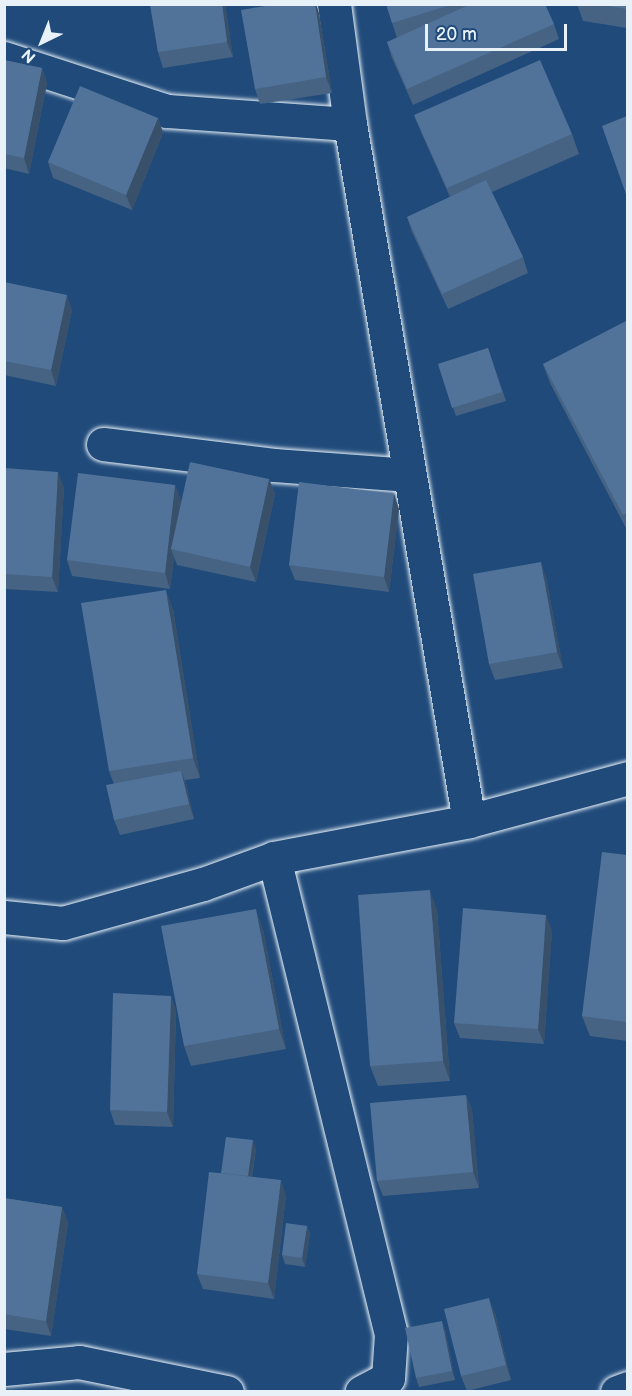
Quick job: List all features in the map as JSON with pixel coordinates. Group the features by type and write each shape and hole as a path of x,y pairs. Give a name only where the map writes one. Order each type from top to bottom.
{"street":[{"path":"334,4 350,124 469,821"},
{"path":"4,58 167,111 350,124"},
{"path":"103,444 274,465 410,475"},
{"path":"4,917 63,923 202,884 274,858 469,821 627,778"},
{"path":"274,858 391,1334 381,1387"},
{"path":"4,1369 79,1362 227,1392"},
{"path":"617,1392 627,1388"}],"building":[{"path":"150,4 222,4 227,42 158,52"},
{"path":"277,4 315,4 326,77 255,89 241,10"},
{"path":"386,4 453,4 392,23"},
{"path":"471,4 545,4 554,24 407,89 387,42"},
{"path":"596,4 627,4 627,9"},
{"path":"4,60 42,68 24,158 4,154"},
{"path":"540,60 572,134 447,188 414,115"},
{"path":"80,86 158,118 126,195 48,162"},
{"path":"627,116 627,197 602,126"},
{"path":"486,180 523,257 442,294 407,217"},
{"path":"4,282 67,295 51,370 4,361"},
{"path":"626,321 627,513 623,515 543,364"},
{"path":"488,348 502,392 452,408 438,364"},
{"path":"190,462 269,479 250,567 171,549"},
{"path":"4,468 58,472 52,577 4,574"},
{"path":"78,473 175,485 165,573 67,560"},
{"path":"299,482 394,494 384,577 289,565"},
{"path":"541,562 557,652 489,664 473,574"},
{"path":"166,590 193,758 109,771 81,603"},
{"path":"181,771 189,804 114,820 106,785"},
{"path":"602,852 627,855 627,1022 582,1016"},
{"path":"430,890 443,1061 370,1066 358,895"},
{"path":"463,908 546,915 538,1029 454,1023"},
{"path":"256,909 279,1029 184,1046 161,926"},
{"path":"113,993 171,996 167,1112 110,1110"},
{"path":"466,1095 473,1172 377,1181 370,1103"},
{"path":"226,1137 253,1140 248,1176 221,1173"},
{"path":"209,1172 281,1180 268,1283 197,1274"},
{"path":"4,1198 62,1207 46,1321 4,1314"},
{"path":"286,1223 307,1226 302,1258 282,1255"},
{"path":"489,1298 506,1365 461,1376 444,1309"},
{"path":"442,1321 452,1371 416,1378 405,1328"}]}
